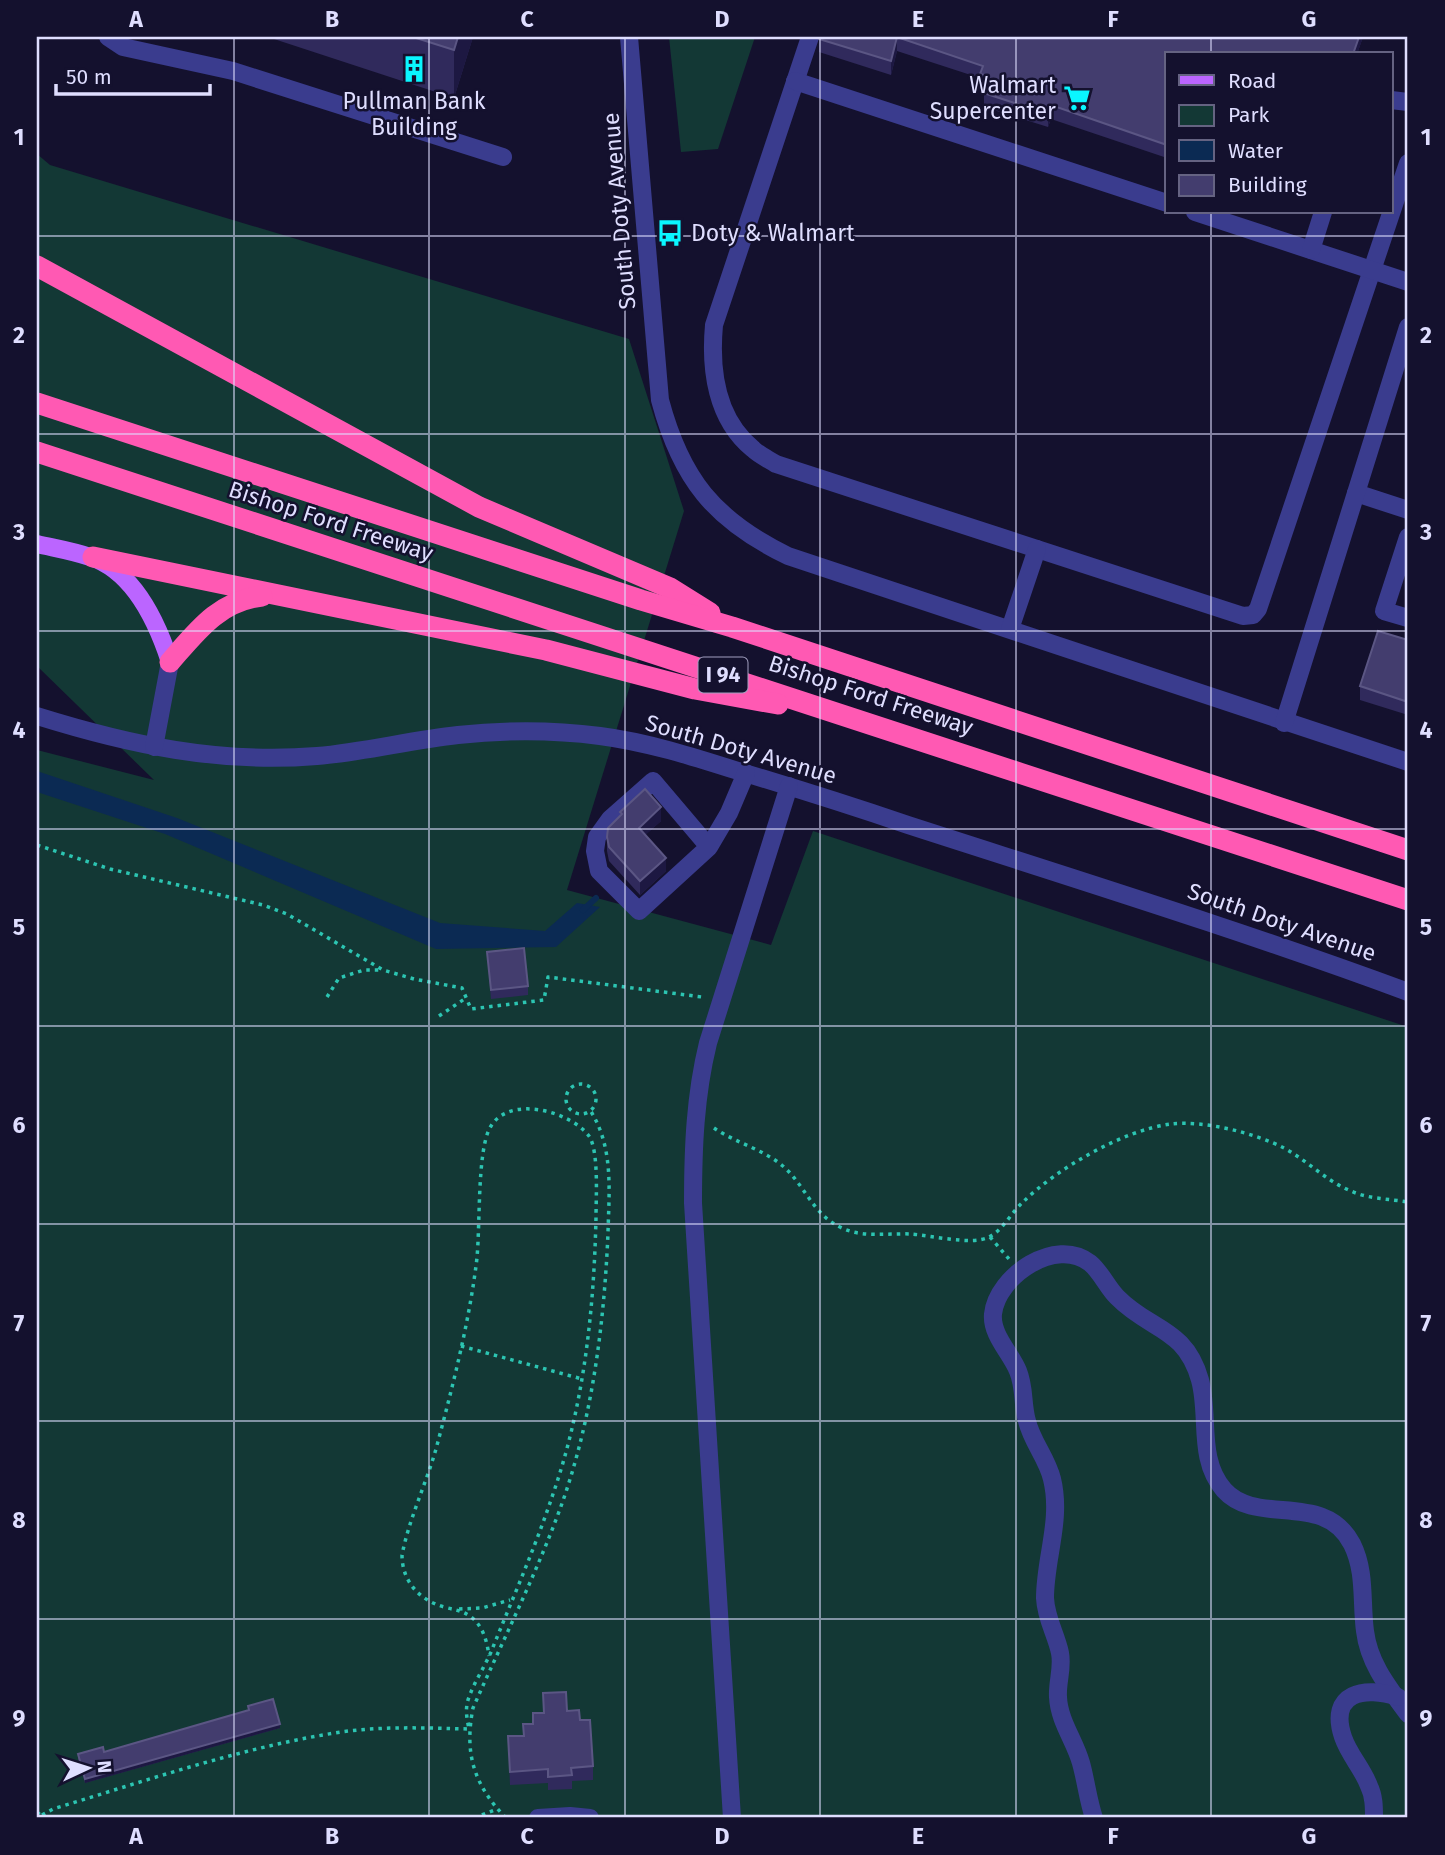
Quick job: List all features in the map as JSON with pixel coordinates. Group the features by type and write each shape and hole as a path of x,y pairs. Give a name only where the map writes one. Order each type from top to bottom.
{"highway":[{"path":"37,266 478,507 670,588 732,627"},
{"name":"Bishop Ford Freeway","path":"37,403 641,600 732,627 1408,850"},
{"name":"Bishop Ford Freeway","path":"37,452 861,719 1408,900"},
{"path":"93,557 546,649 695,690 861,719"},
{"path":"170,662 195,633 223,608 244,598 274,594"}],"main road":[{"path":"37,544 93,557 132,587 159,628 170,662"}],"street":[{"path":"108,37 123,47 233,71 503,157"},
{"name":"South Doty Avenue","path":"629,37 657,379 667,426 692,476 724,516 741,530 788,556 1408,762"},
{"path":"810,37 714,325 712,358 715,382 721,404 731,424 753,450 776,464 1243,616 1256,613 1391,214"},
{"path":"795,81 1165,202"},
{"path":"1392,212 1408,163"},
{"path":"1201,214 1408,282"},
{"path":"1311,250 1323,214"},
{"path":"1284,723 1408,327"},
{"path":"1356,493 1408,510"},
{"path":"1408,537 1384,611 1408,618"},
{"path":"1010,629 1037,549"},
{"path":"154,747 170,662"},
{"name":"South Doty Avenue","path":"37,716 96,734 154,747 196,755 257,759 318,756 458,735 506,732 603,736 687,755 789,786 1294,949 1408,992"},
{"path":"709,848 653,781 610,819 597,837 595,850 599,870 639,911 709,848 729,813 746,773"},
{"path":"732,1818 693,1203 695,1115 701,1074 721,1000 789,786"},
{"path":"1094,1818 1080,1761 1060,1708 1058,1697 1061,1656 1047,1615 1046,1580 1057,1508 1053,1480 1027,1422 1021,1379 998,1335 993,1313 1019,1271 1055,1254 1078,1256 1089,1262 1117,1297 1181,1342 1189,1352 1200,1382 1210,1467 1225,1492 1252,1507 1299,1510 1315,1514 1341,1529 1350,1541 1360,1568 1364,1630 1368,1649 1376,1669 1401,1698 1408,1714"},
{"path":"1374,1818 1370,1786 1347,1746 1341,1716 1347,1700 1354,1693 1380,1691 1401,1698"},
{"path":"538,1818 590,1818"}],"path":[{"path":"37,845 110,869 275,909 336,941 383,970 462,988 471,1009 544,1000 548,977 721,1000"},
{"path":"327,997 333,984 347,974 383,970"},
{"path":"439,1016 466,998"},
{"path":"586,1085 594,1093 596,1100 590,1110 581,1113 569,1107 566,1096 574,1086 586,1085"},
{"path":"506,1818 482,1789 474,1771 466,1713 468,1700 489,1656 553,1494 572,1430 582,1380 595,1250 594,1153 588,1134 556,1114 531,1109 515,1111 495,1120 487,1133 483,1152 476,1263 461,1346 435,1449 402,1555 404,1572 417,1593 435,1604 457,1609 482,1608 511,1599"},
{"path":"469,1729 473,1708 561,1507 591,1394 606,1276 609,1169 606,1143 590,1110"},
{"path":"695,1115 722,1134 783,1167 820,1214 843,1229 874,1234 895,1233 972,1240 990,1237 1022,1203 1077,1162 1131,1135 1171,1124 1192,1123 1262,1139 1283,1148 1353,1192 1408,1202"},
{"path":"990,1237 1019,1271"},
{"path":"461,1346 582,1380"},
{"path":"457,1609 473,1618 481,1628 487,1641 489,1656"},
{"path":"37,1812 43,1817 53,1809 235,1755 313,1737 377,1729 469,1729"},
{"path":"474,1818 497,1809"}],"green space":[{"path":"669,37 755,37 718,149 681,152"},
{"path":"37,154 50,165 629,339 684,511 567,890 771,945 813,831 1408,1027 1408,1818 37,1818 37,750 154,780 37,666"}],"water":[{"path":"37,771 177,818 440,923 545,931 577,903 600,907 556,947 436,949 165,834 37,792"}],"building":[{"path":"413,37 458,37 454,50"},
{"path":"819,37 897,37 891,61"},
{"name":"Walmart Supercenter","path":"897,37 1359,37 1354,52 1165,52 1165,144 1051,105 1048,114 984,93 989,76 980,74 983,66"},
{"path":"1378,631 1408,640 1408,702 1360,686"},
{"path":"645,789 661,807 639,828 666,858 640,881 609,847 607,837 608,828 622,814 620,812"},
{"path":"524,948 528,986 491,990 487,952"},
{"path":"566,1692 567,1711 579,1710 580,1720 590,1720 593,1766 571,1768 572,1775 548,1777 548,1769 510,1772 508,1736 524,1736 523,1724 533,1724 533,1713 544,1713 543,1693"},
{"path":"273,1699 280,1724 85,1779 78,1754 103,1747 104,1752 249,1710 248,1706"}],"waterway":[{"path":"583,910 596,898"}],"place":[{"name":"Pullman Bank Building","path":"414,69"},
{"name":"Walmart Supercenter","path":"1077,98"},
{"name":"Doty & Walmart","path":"670,233"}]}
